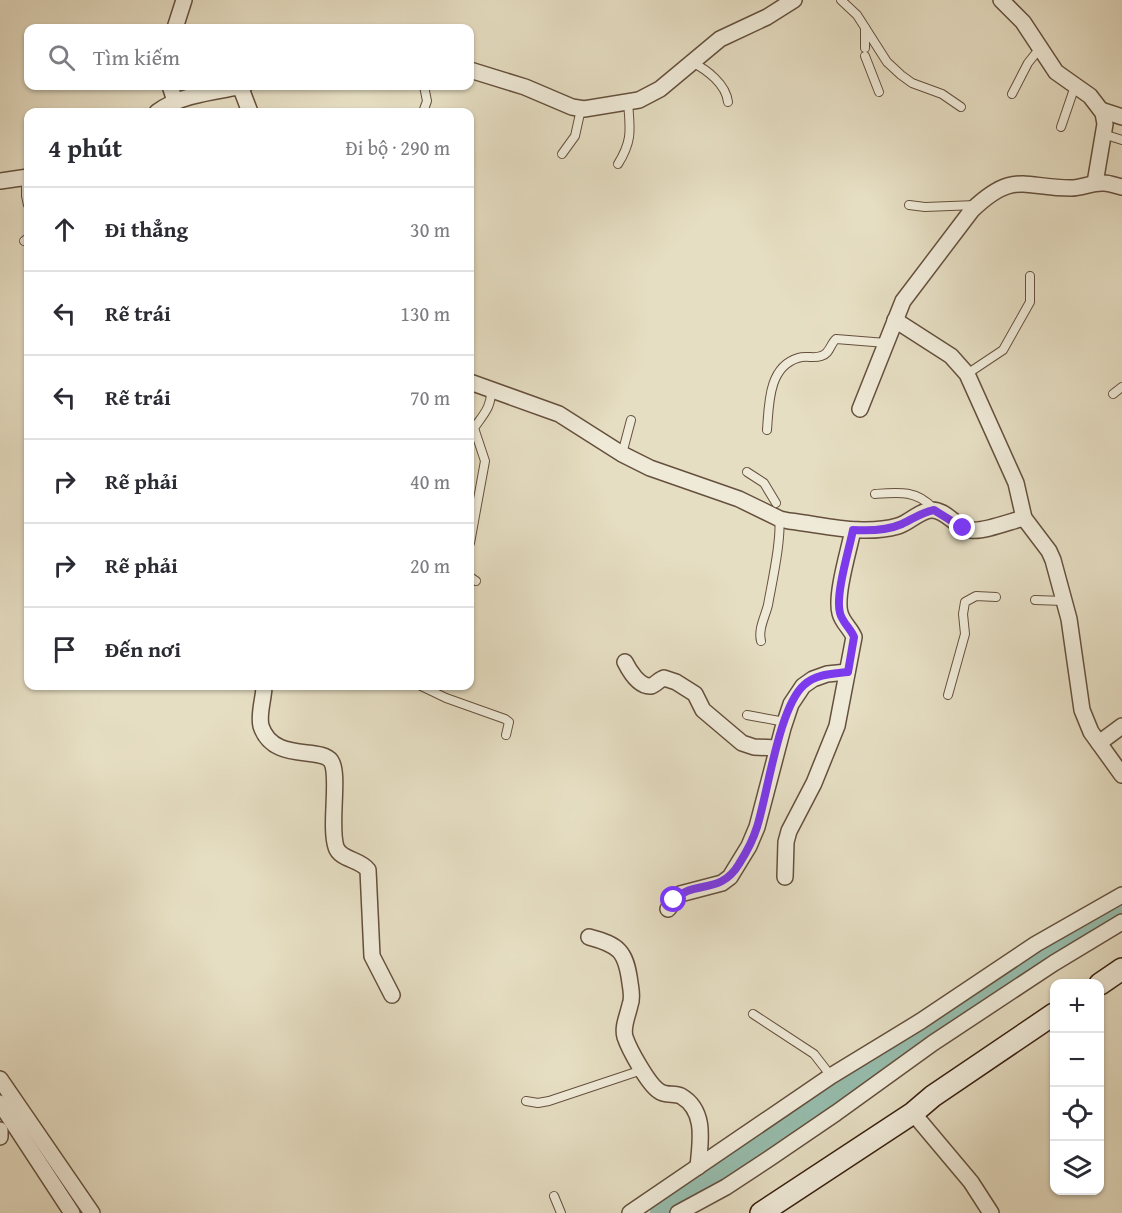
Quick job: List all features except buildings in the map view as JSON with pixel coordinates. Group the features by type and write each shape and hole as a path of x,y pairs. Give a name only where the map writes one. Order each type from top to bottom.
{"street":[{"path":"176,24 184,0"},
{"path":"474,71 525,87 581,109 595,109 628,102 650,96 729,33 767,17 794,0"},
{"path":"1001,0 1023,22 1056,72 1090,96 1101,110 1105,124 1095,183"},
{"path":"171,90 177,105 228,90"},
{"path":"243,90 249,108"},
{"path":"1101,110 1122,117"},
{"path":"0,181 24,177"},
{"path":"860,409 903,301 977,205 999,188 1013,183 1068,189 1095,183 1122,187"},
{"path":"895,320 951,356 967,374 1016,483 1024,518 1049,551 1069,619 1082,710 1086,722 1122,775"},
{"path":"474,383 559,414 622,454 650,468 778,511 853,530 866,531 898,526 926,511 934,510 970,530 977,531 1024,518"},
{"path":"785,877 786,843 789,831 814,783 837,726 848,672 854,637 840,615 839,608 853,530"},
{"path":"625,662 634,677 648,686 664,678 690,690 695,694 703,710 742,743 754,747 777,748"},
{"path":"668,909 680,894 722,883 730,877 739,865 757,827 791,704 803,686 813,679 827,674 848,672"},
{"path":"264,690 261,725 266,735 276,746 284,749 329,758 334,768 332,814 336,848 343,856 360,862 368,870 372,957 392,995"},
{"path":"1099,743 1122,726"},
{"path":"636,1212 831,1076 922,1023 1036,944 1122,895"},
{"path":"678,1213 726,1187 770,1158 836,1113 932,1041 1122,922"},
{"path":"589,937 608,942 618,948 625,957 632,1003 624,1033 642,1070 656,1090 680,1096 697,1114 700,1122 698,1167"},
{"path":"1104,981 1122,969"},
{"path":"761,1213 913,1113 933,1096 1050,1017"},
{"path":"922,1023 932,1041"},
{"path":"0,1079 92,1213"},
{"path":"0,1104 72,1213"},
{"path":"913,1113 971,1182 992,1213"},
{"path":"0,1130 0,1137"}],"lane":[{"path":"841,0 865,26 887,62 901,75 912,83 942,94 961,107"},
{"path":"865,26 865,52 879,93"},
{"path":"1012,94 1028,63 1040,48"},
{"path":"692,62 706,70 725,91 728,102"},
{"path":"1061,128 1075,86"},
{"path":"425,90 427,102 425,108"},
{"path":"618,164 630,141 628,102"},
{"path":"562,154 575,136 581,109"},
{"path":"1103,134 1122,140"},
{"path":"909,205 925,207 977,205"},
{"path":"967,374 1003,350 1030,302 1030,276"},
{"path":"767,430 771,386 787,364 801,357 821,356 829,350 836,339 886,343"},
{"path":"1113,394 1122,387"},
{"path":"474,521 485,461 474,428 487,411 492,398 492,389"},
{"path":"622,454 632,420"},
{"path":"747,472 765,483 778,511 773,581 759,631 761,641"},
{"path":"875,494 912,494 921,497 934,510"},
{"path":"948,695 965,634 963,614 965,603 976,596 996,597"},
{"path":"1035,600 1064,601"},
{"path":"429,690 505,719 509,722 506,735"},
{"path":"747,716 785,722"},
{"path":"753,1014 814,1054 831,1076"},
{"path":"526,1101 538,1103 549,1101 642,1070"},
{"path":"554,1196 561,1213"}],"waterway":[{"path":"662,1213 776,1137 1046,949 1122,909"}],"route":[{"path":"674,900 685,891 722,883 730,877 739,865 757,827 791,704 803,686 813,679 827,674 848,672 854,637 840,615 839,608 853,530 866,531 898,526 926,511 934,510 963,528"}]}
